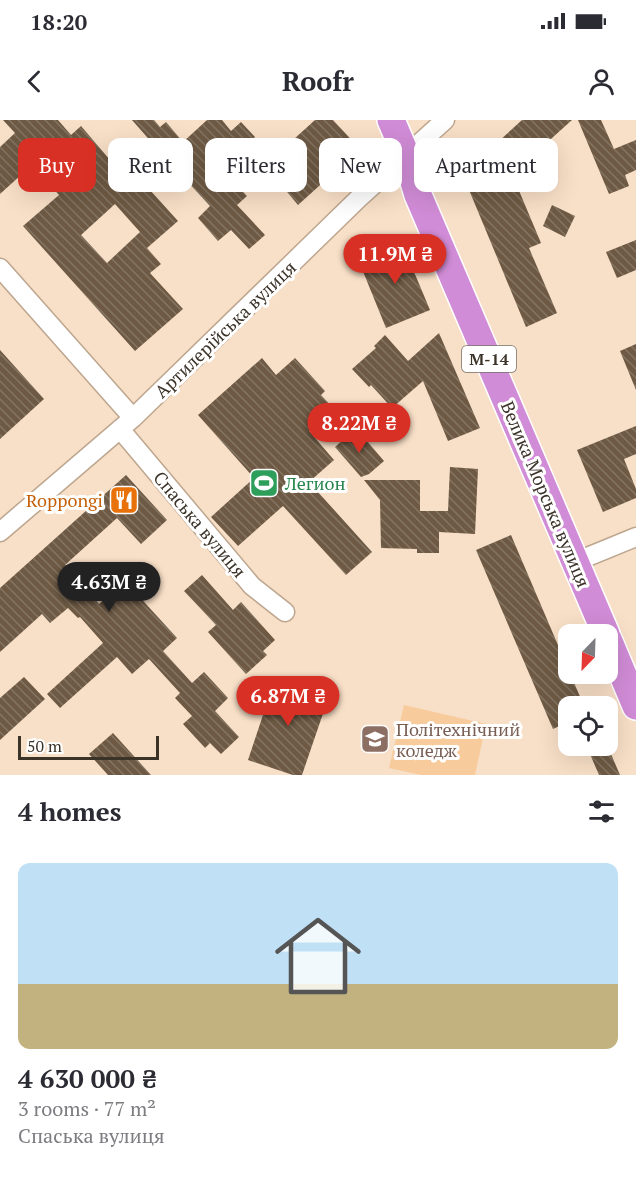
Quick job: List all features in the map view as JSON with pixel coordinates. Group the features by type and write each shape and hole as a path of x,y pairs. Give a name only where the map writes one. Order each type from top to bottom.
{"highway":[{"name":"Велика Морська вулиця","path":"391,120 406,155 418,195 601,624"},
{"name":"Велика Морська вулиця","path":"618,663 636,706"}],"street":[{"name":"Артилерійська вулиця","path":"0,532 127,424 359,198 445,120"},
{"name":"Спаська вулиця","path":"0,268 127,424 252,586 285,612"},
{"path":"575,562 636,537"}],"shaded area":[{"path":"404,705 486,724 475,775 421,775 389,768"}],"building":[{"path":"3,120 58,120 71,135 81,126 91,138 18,138 18,178 0,194 0,147 15,133"},
{"path":"132,120 154,120 160,127 166,122 180,138 148,138"},
{"path":"207,120 222,120 231,131 241,122 254,138 205,138 205,192 243,192 247,196 237,205 265,235 249,249 231,230 218,241 198,218 210,206 193,188 193,138 187,138"},
{"path":"315,120 333,120 350,138 319,138 319,186 298,205 287,192 307,192 307,138 295,138"},
{"path":"522,120 572,120 552,138 502,138"},
{"path":"578,120 601,120 614,149 636,140 636,170 625,175 629,186 609,194"},
{"path":"96,144 108,158 108,192 152,192 178,221 147,248 161,264 150,273 183,309 135,351 23,226 59,195 56,192 96,192","holes":["115,204 140,232 107,263 81,235"]},
{"path":"470,192 520,192 541,243 529,248 557,313 526,327"},
{"path":"552,205 575,216 565,237 543,226"},
{"path":"399,236 430,310 386,328 362,269"},
{"path":"636,240 636,270 617,278 606,252"},
{"path":"439,333 480,428 448,441 423,381 392,408 371,385 369,387 352,369 376,348 374,346 385,335 408,361"},
{"path":"636,344 636,390 620,351"},
{"path":"0,350 44,399 0,439"},
{"path":"262,358 276,375 295,358 325,391 321,395 334,409 309,431 334,460 309,482 372,552 346,575 283,506 238,546 211,517 254,478 198,415"},
{"path":"636,426 636,454 624,459 636,489 636,498 603,512 577,450"},
{"path":"356,428 384,461 369,474 361,477 335,447"},
{"path":"450,467 478,469 475,534 439,532 439,553 417,553 417,549 381,548 380,500 364,480 420,480 420,511 448,511"},
{"path":"126,475 167,520 141,544 117,518 65,565 99,604 125,581 177,638 163,651 192,683 204,672 228,698 215,711 239,737 221,754 210,743 205,748 183,724 192,716 175,698 180,693 149,659 132,674 117,657 60,708 47,694 103,643 80,617 78,618 68,608 50,623 42,614 0,652 0,588"},
{"path":"511,535 558,645 558,684 575,684 580,696 558,696 558,727 553,729 476,550"},
{"path":"202,575 233,610 241,602 275,640 263,651 267,655 246,674 208,632 216,625 184,591"},
{"path":"270,676 329,696 302,775 293,775 248,760 270,694 264,692"},
{"path":"24,677 45,699 0,740 0,698"},
{"path":"113,733 151,775 108,775 89,754"},
{"path":"591,756 612,756 620,775 599,775"}],"place":[{"name":"Легион","path":"264,483"},
{"name":"Roppongi","path":"124,500"},
{"name":"Політехнічний коледж","path":"375,739"}]}
